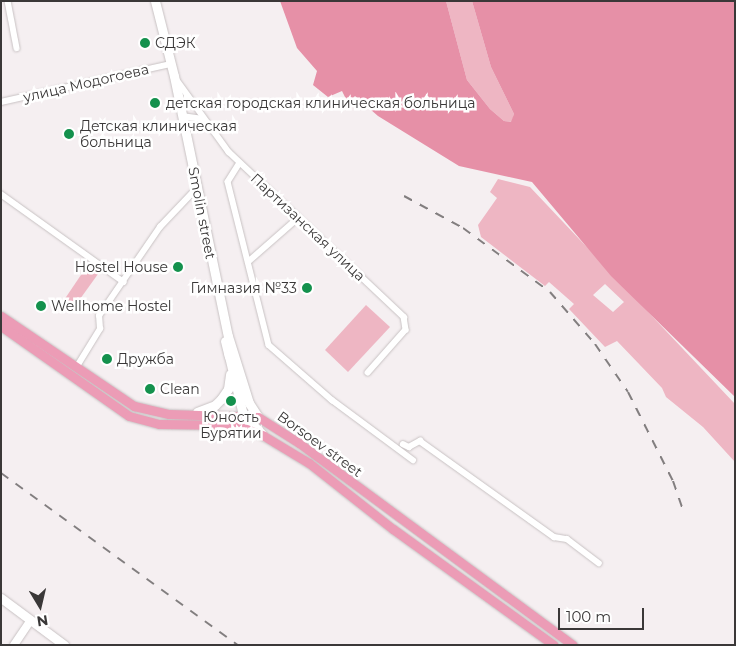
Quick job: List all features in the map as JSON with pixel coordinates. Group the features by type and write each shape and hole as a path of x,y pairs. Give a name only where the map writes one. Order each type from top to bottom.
{"main road":[{"path":"150,1 168,65 230,361"},
{"name":"Smolin street","path":"155,1 168,65 174,76 195,191 228,336 249,403 258,417"},
{"name":"Borsoev street","path":"1,316 134,406 169,414 196,412 245,418 258,417 315,456 572,645"},
{"name":"Borsoev street","path":"1,326 125,414 140,420 159,424 236,425 264,436 309,464 393,529 554,645"},
{"name":"Smolin street","path":"196,412 215,405 228,389 230,361 228,336"},
{"name":"Smolin street","path":"230,361 245,418"},
{"path":"236,425 245,418 264,436"},
{"path":"309,464 315,456"},
{"path":"1,598 64,645"}],"street":[{"path":"1,2 7,1 17,48"},
{"name":"улица Модогоева","path":"1,102 168,65"},
{"name":"Партизанская улица","path":"174,76 203,119 240,163 297,219 404,317 406,330 368,373"},
{"path":"182,116 203,119"},
{"path":"240,163 228,182 269,345 332,400 413,460"},
{"path":"71,377 100,329 99,316 160,227 195,191"},
{"path":"1,194 124,282"},
{"path":"249,261 297,219"},
{"path":"402,444 409,447 420,441 554,537 567,539 599,563"},
{"path":"14,645 32,620"}],"shaded area":[{"path":"280,1 446,1 467,80 490,109 504,121 511,122 514,114 491,67 472,1 735,1 735,397 611,276 532,182 459,166 378,116 355,96 348,103 342,91 328,97 313,85 317,71 297,48"},
{"path":"446,1 472,1 491,67 514,114 512,122 504,121 490,109 467,80"},
{"path":"498,179 530,187 735,404 735,462 703,427 666,397 662,388 617,341 605,347 569,309 574,304 549,282 545,286 481,237 478,225 497,198 490,192","holes":["605,284 624,302 613,312 593,295"]},
{"path":"87,266 98,274 70,313 60,306"},
{"path":"366,305 390,327 348,372 325,350"},
{"path":"315,461 507,600 506,602"}],"railway":[{"path":"404,196 463,228 550,292 595,344 628,392 673,481 682,507"},
{"path":"1,473 238,645"}],"place":[{"name":"СДЭК","path":"145,43"},
{"name":"детская городская клиническая больница","path":"155,103"},
{"name":"Детская клиническая больница","path":"69,134"},
{"name":"Hostel House","path":"178,267"},
{"name":"Гимназия №33","path":"307,288"},
{"name":"Wellhome Hostel","path":"41,306"},
{"name":"Дружба","path":"107,359"},
{"name":"Clean","path":"150,389"},
{"name":"Юность Бурятии","path":"231,401"}]}
